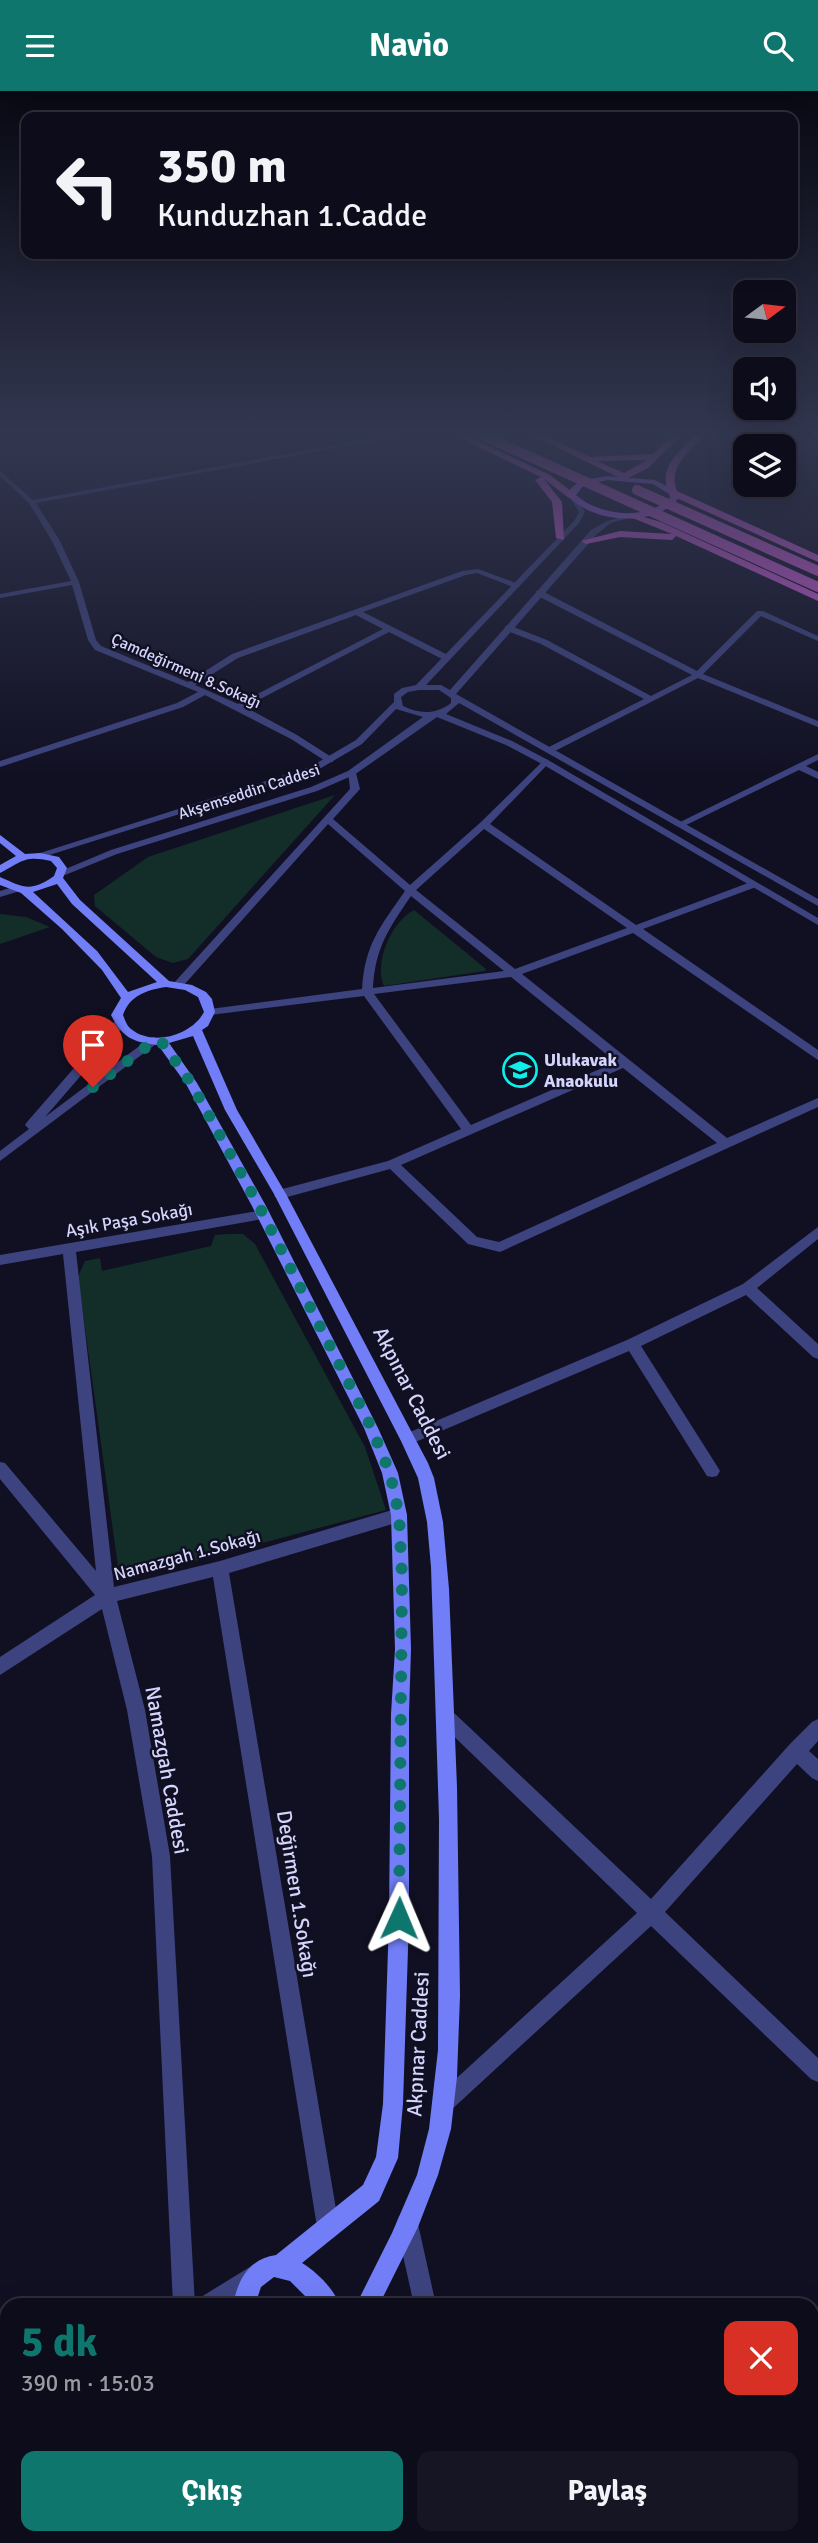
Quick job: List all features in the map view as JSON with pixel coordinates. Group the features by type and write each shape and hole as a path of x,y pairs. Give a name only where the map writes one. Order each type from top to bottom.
{"highway":[{"path":"712,548 818,599"},
{"path":"733,548 818,587"},
{"path":"767,548 818,571"},
{"path":"795,548 818,559"}],"main road":[{"path":"0,838 23,857"},
{"path":"1,866 23,857 39,855 55,859 62,868 60,875 40,888 20,890"},
{"path":"60,875 76,902 172,984 203,994 209,1003 209,1012 204,1023 196,1030 174,1039 157,1041 132,1036 119,1024 117,1015 125,998 144,988 172,984"},
{"path":"0,880 20,890 64,926 115,978 125,998"},
{"name":"Akpınar Caddesi","path":"196,1030 232,1110 281,1194 408,1439 425,1476 434,1516 446,1717 449,1990 443,2104 440,2130 407,2224 370,2298"},
{"name":"Akpınar Caddesi","path":"157,1041 191,1083 263,1215 371,1427 390,1473 399,1515 403,1649 393,2104 387,2158 371,2193 281,2265 266,2267 254,2275"},
{"path":"281,2265 295,2270 322,2298"},
{"path":"245,2298 246,2289 254,2275"}],"street":[{"name":"Çamdeğirmeni 8.Sokağı","path":"57,548 75,582 92,640 98,648 238,707 330,760"},
{"path":"419,687 551,548"},
{"path":"453,695 579,548"},
{"path":"189,685 235,656 473,571 516,586"},
{"path":"0,596 75,582"},
{"path":"539,593 698,675 818,724"},
{"path":"356,611 445,657"},
{"path":"550,750 698,675 760,613 818,639"},
{"path":"508,628 544,642 651,699"},
{"path":"238,707 389,629"},
{"path":"419,687 441,688 818,903"},
{"name":"Akşemseddin Caddesi","path":"39,855 313,769 359,742 396,703 400,693 419,687"},
{"path":"0,764 180,705 205,692"},
{"name":"Akşemseddin Caddesi","path":"60,875 114,852 314,789 351,773 436,714 453,707 453,695"},
{"path":"396,703 410,713 436,714 509,743 818,922"},
{"path":"679,825 818,757"},
{"path":"467,1130 367,992 369,963 379,936 410,890 484,824 545,762"},
{"path":"799,766 818,776"},
{"path":"172,984 329,820 355,789 351,773"},
{"path":"329,820 410,890 727,1145"},
{"path":"484,824 818,1056"},
{"path":"209,1012 515,973 752,885"},
{"path":"0,894 20,890"},
{"path":"12,1148 119,1024"},
{"path":"0,1157 157,1041"},
{"path":"281,1194 392,1164 624,1063"},
{"path":"392,1164 473,1241 500,1247 818,1102"},
{"name":"Aşık Paşa Sokağı","path":"0,1260 263,1215"},
{"path":"408,1439 632,1344 748,1288 818,1232"},
{"name":"Namazgah Caddesi","path":"69,1248 107,1596 136,1710 161,1856 184,2298"},
{"path":"748,1288 818,1353"},
{"path":"632,1344 712,1471"},
{"path":"0,1468 107,1596"},
{"name":"Namazgah 1.Sokağı","path":"0,1667 107,1596 220,1568 399,1515"},
{"name":"Değirmen 1.Sokağı","path":"220,1568 328,2227"},
{"path":"446,1717 818,2072"},
{"path":"443,2104 652,1912 818,1728"},
{"path":"796,1750 818,1772"},
{"path":"407,2224 423,2298"},
{"path":"220,2298 254,2275"}],"green space":[{"path":"335,795 188,959 173,963 156,957 95,906 94,895 148,857"},
{"path":"414,910 486,969 485,971 384,986 381,966 387,943 398,923"},
{"path":"0,914 26,917 50,927 0,944"},
{"path":"243,1234 255,1244 365,1447 386,1510 120,1581 78,1277 85,1261 100,1258 102,1271 211,1246 215,1235"}],"place":[{"name":"Ulukavak Anaokulu","path":"520,1070"}],"route":[{"path":"93,1087 154,1041 161,1041 191,1083 259,1206 371,1427 390,1473 399,1515 402,1577 399,1918"}]}
